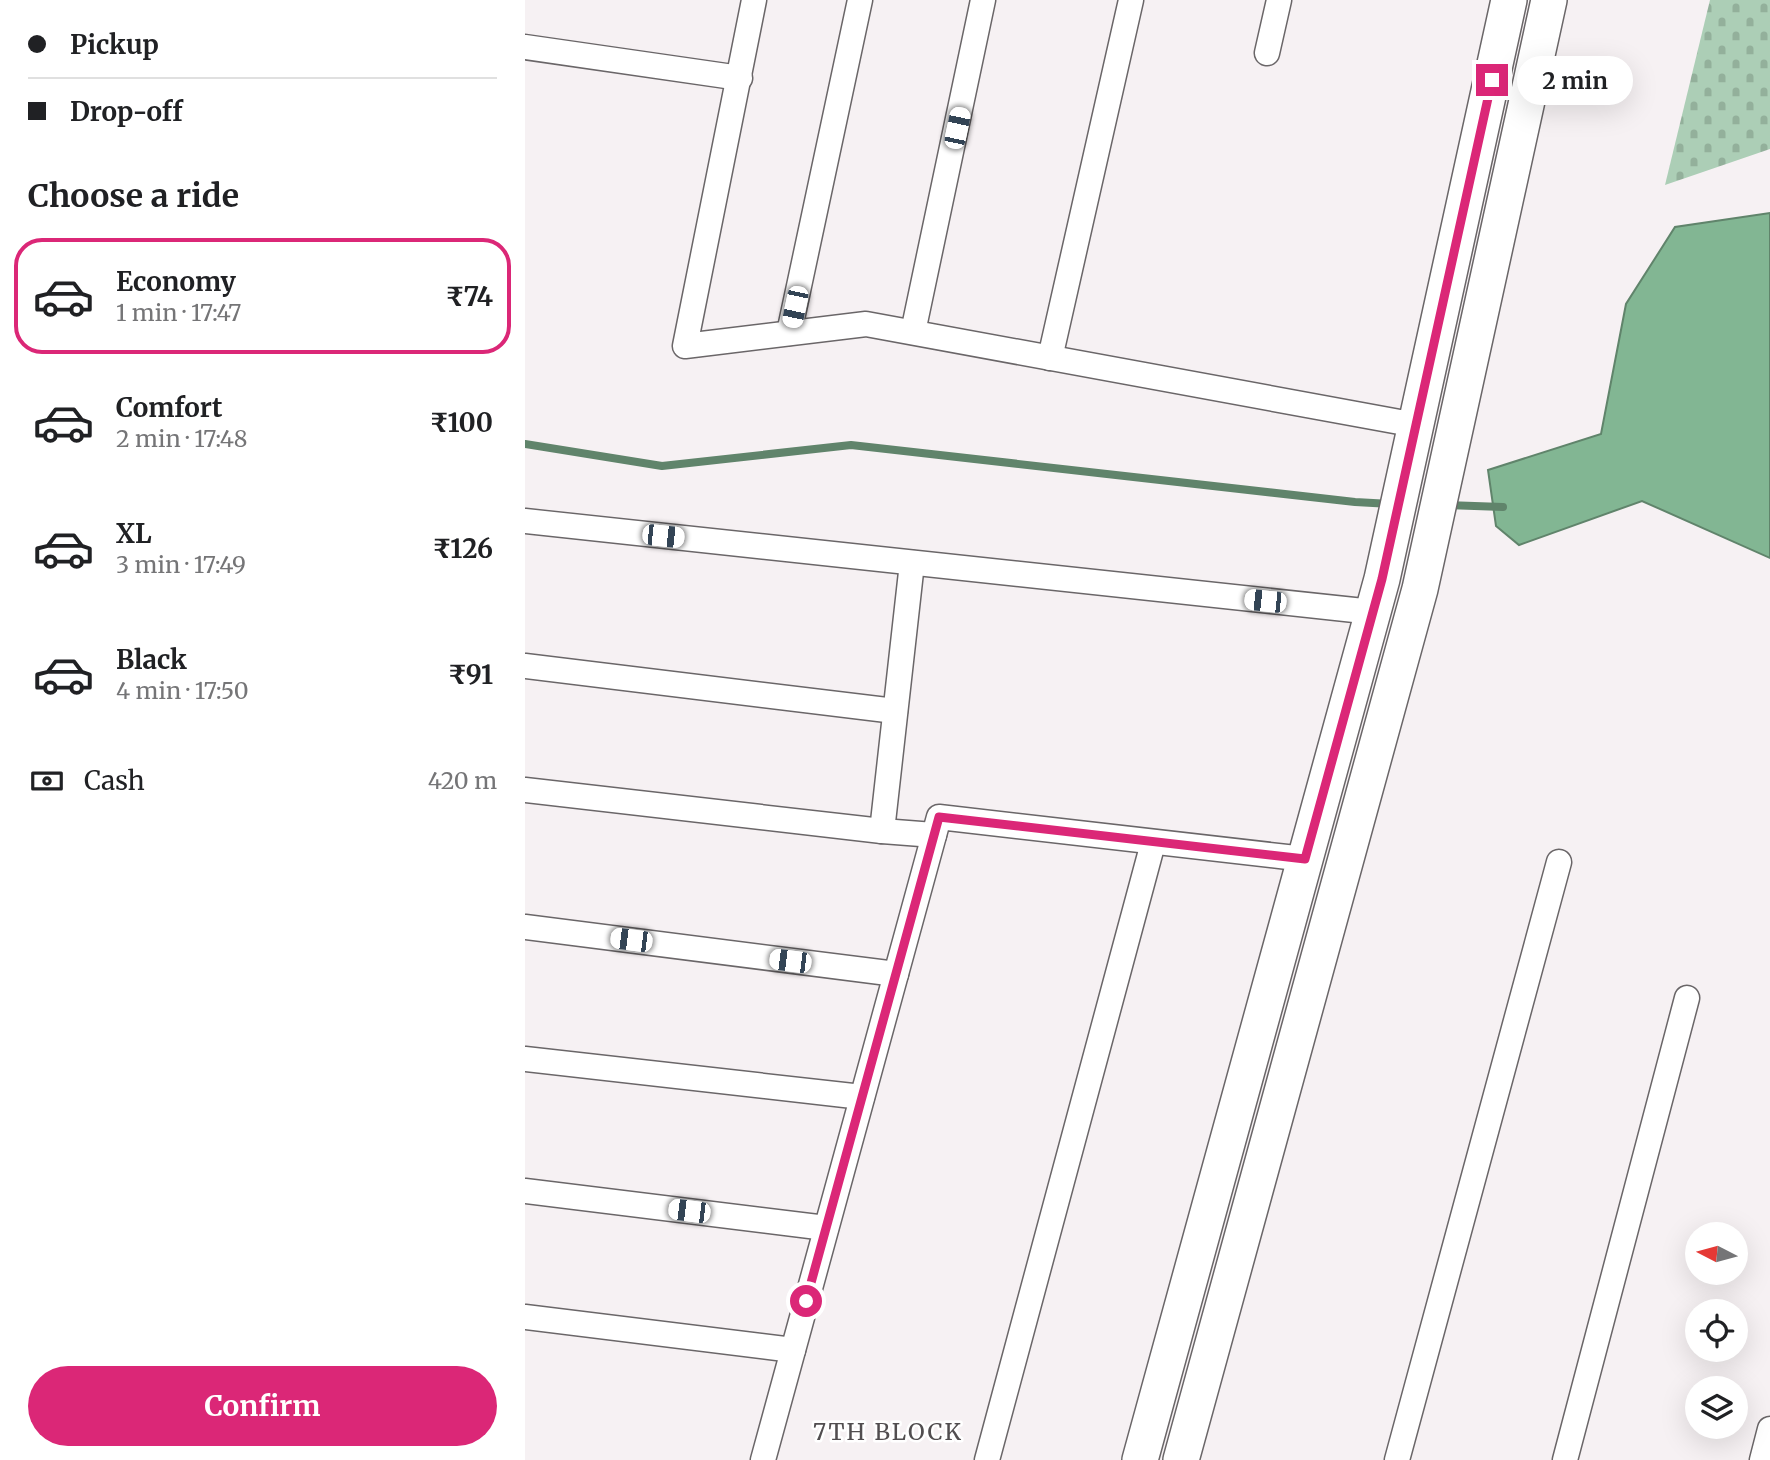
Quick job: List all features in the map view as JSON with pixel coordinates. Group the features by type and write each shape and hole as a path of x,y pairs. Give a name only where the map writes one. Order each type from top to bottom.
{"street":[{"path":"754,0 685,346 866,324 1049,358 1413,440"},
{"path":"789,333 860,0"},
{"path":"913,332 983,0"},
{"path":"1049,358 1131,0"},
{"path":"1267,52 1279,0"},
{"path":"1140,1460 1382,579 1509,0"},
{"path":"1181,1460 1420,589 1549,0"},
{"path":"525,47 740,78"},
{"path":"525,521 1373,612"},
{"path":"882,831 912,563"},
{"path":"525,666 895,711"},
{"path":"525,790 934,835"},
{"path":"763,1460 939,817 1305,859"},
{"path":"987,1460 1153,843"},
{"path":"1397,1460 1559,862"},
{"path":"525,927 895,974"},
{"path":"1565,1460 1687,998"},
{"path":"525,1059 862,1097"},
{"path":"525,1191 826,1228"},
{"path":"525,1317 793,1350"},
{"path":"1762,1460 1770,1429"}],"green space":[{"path":"1710,0 1770,0 1770,149 1665,185"}],"shaded area":[{"path":"1770,213 1770,558 1642,501 1519,545 1496,526 1488,470 1601,434 1626,304 1675,227"}],"waterway":[{"path":"525,444 662,466 851,445 1391,504"},
{"path":"1446,505 1503,507"}],"district":[{"name":"7TH BLOCK","path":"888,1432"}],"route":[{"path":"806,1301 939,817 1305,859 1382,579 1492,80"}]}
